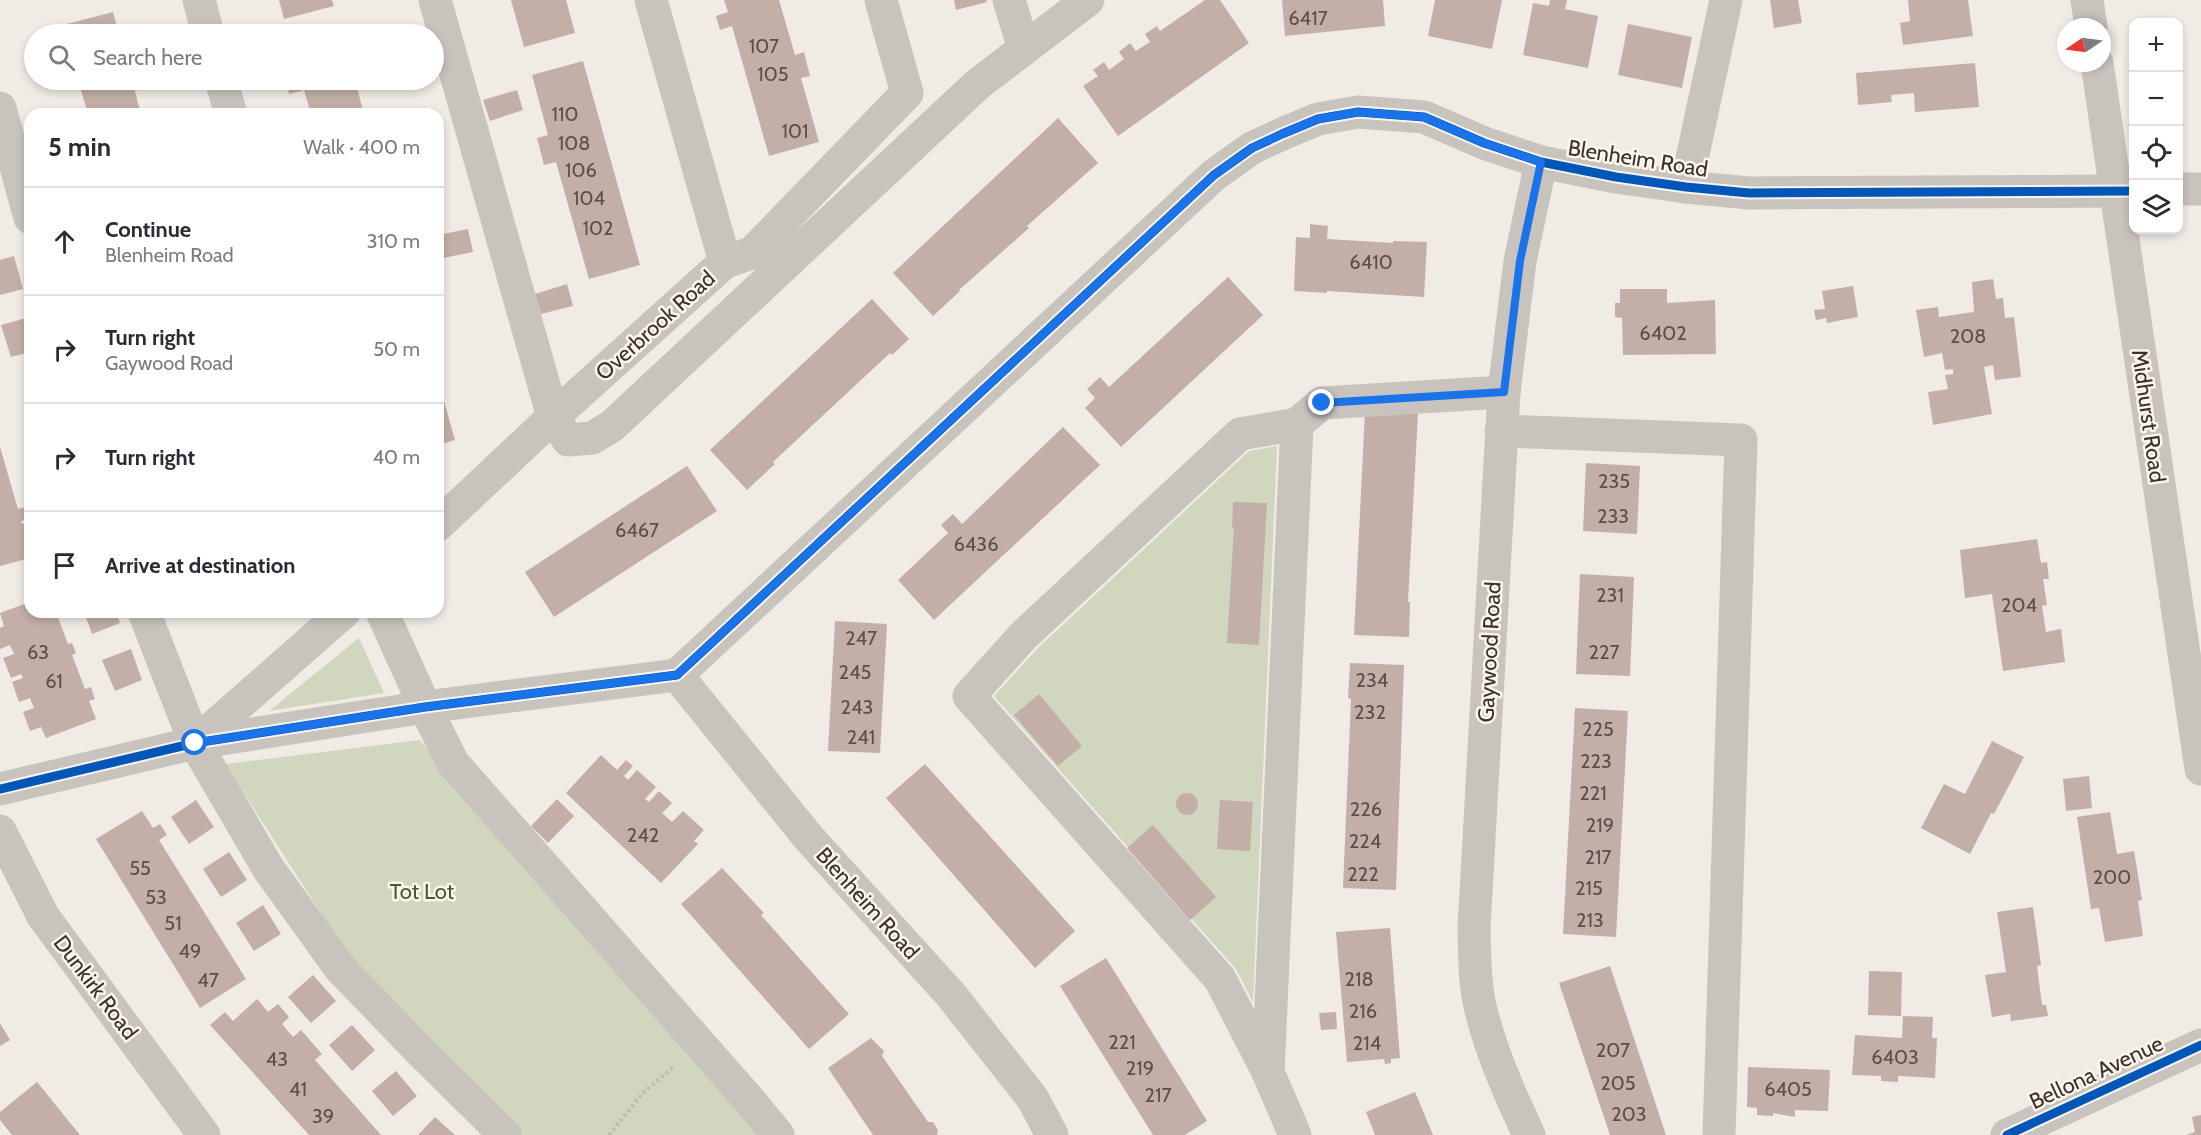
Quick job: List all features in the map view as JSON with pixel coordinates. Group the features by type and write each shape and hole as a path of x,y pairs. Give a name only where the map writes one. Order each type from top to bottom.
{"street":[{"path":"199,0 205,24"},
{"path":"435,0 442,24"},
{"name":"Overbrook Road","path":"444,519 553,417 725,262 651,0"},
{"path":"725,262 752,253 907,93 881,0"},
{"path":"1009,0 1024,49"},
{"path":"444,32 553,417 568,440 592,438 612,426 978,84 1088,0"},
{"path":"1686,187 1726,0"},
{"path":"2087,0 2090,18"},
{"name":"Midhurst Road","path":"2099,72 2124,191 2201,768"},
{"path":"224,90 229,108"},
{"path":"0,108 24,196"},
{"name":"Blenheim Road","path":"1052,1135 1033,1099 951,995 808,837 677,675 1214,175 1252,148 1318,119 1358,112 1424,117 1484,143 1541,162 1616,177 1686,187 1749,192 2124,191"},
{"name":"Gaywood Road","path":"1528,1135 1512,1100 1482,1014 1475,962 1474,928 1504,392 1520,261 1541,162"},
{"path":"2183,189 2201,189"},
{"path":"1295,1135 1268,1072 1220,980 969,696 1023,636 1240,434 1297,424 1322,403 1504,392"},
{"path":"1268,1072 1297,424"},
{"path":"1501,431 1741,440 1719,1135"},
{"path":"146,618 195,743 268,867 340,968 420,1052 505,1135"},
{"path":"195,743 337,618"},
{"path":"385,618 453,763 777,1135"},
{"path":"0,789 195,743 425,707 677,675"},
{"name":"Dunkirk Road","path":"0,831 43,916 204,1135"},
{"name":"Bellona Avenue","path":"2007,1135 2201,1044"}],"path":[{"path":"609,1135 643,1093 699,1043"}],"green space":[{"path":"1277,446 1253,1002 1236,969 994,696 1037,649 1249,451"},
{"path":"359,638 384,693 269,711"},
{"name":"Tot Lot","path":"420,740 759,1135 520,1135 344,949 225,764"}],"building":[{"path":"279,0 332,0 334,6 284,19"},
{"path":"511,0 566,0 575,33 524,47"},
{"path":"724,0 779,0 795,55 804,52 810,76 801,78 819,142 769,156 732,26 720,30 716,16 728,12"},
{"path":"954,0 986,0 987,2 956,10"},
{"path":"1205,0 1220,0 1249,43 1118,136 1083,86 1098,76 1093,70 1104,62 1109,70 1124,59 1119,52 1130,43 1136,51 1150,42 1145,34 1157,26 1160,31"},
{"path":"1282,0 1383,0 1385,26 1285,36"},
{"path":"1435,0 1502,0 1492,49 1428,36"},
{"path":"1550,0 1567,0 1565,9 1598,16 1588,68 1523,55 1533,3 1549,6"},
{"path":"1770,0 1798,0 1802,23 1774,28"},
{"path":"1908,0 1968,0 1973,36 1903,45 1900,23 1910,21"},
{"path":"113,12 116,24 67,24"},
{"path":"1628,24 1692,37 1682,88 1618,75"},
{"path":"583,61 640,265 589,279 556,162 544,165 537,138 548,135 532,75"},
{"path":"1975,63 1979,107 1915,112 1914,93 1891,95 1892,102 1858,105 1856,73"},
{"path":"81,90 135,90 139,108 86,108"},
{"path":"288,90 304,90 289,94"},
{"path":"304,90 358,90 362,108 309,108"},
{"path":"517,90 523,110 490,121 483,100"},
{"path":"1058,118 1098,163 1027,226 1029,228 933,316 893,273"},
{"path":"1310,224 1328,226 1327,239 1393,243 1393,241 1427,242 1424,297 1294,291 1296,237 1310,238"},
{"path":"468,229 473,252 444,258 444,234"},
{"path":"14,256 23,289 0,295 0,260"},
{"path":"1228,277 1263,315 1121,447 1085,408 1095,398 1087,389 1100,377 1109,387"},
{"path":"1993,279 1996,299 2003,298 2005,318 2014,317 2021,377 1995,380 1993,365 1984,367 1992,414 1933,425 1928,392 1948,389 1945,375 1953,374 1953,369 1945,370 1942,353 1924,357 1916,310 1938,307 1939,317 1974,312 1972,282"},
{"path":"567,284 573,306 541,314 535,294"},
{"path":"1853,286 1858,317 1827,323 1826,318 1816,320 1814,310 1825,309 1822,291"},
{"path":"1620,289 1667,289 1667,303 1715,300 1716,354 1623,355 1622,318 1615,317 1615,303 1620,303"},
{"path":"872,299 909,339 892,355 890,353 773,462 775,464 747,490 710,450"},
{"path":"24,319 24,354 11,357 1,325"},
{"path":"444,401 455,440 444,443"},
{"path":"1365,411 1418,413 1408,602 1410,602 1409,637 1354,635"},
{"path":"1063,427 1100,465 934,620 898,580 948,533 941,525 953,514 962,524"},
{"path":"0,447 18,509 24,508 24,520 21,521 24,524 24,560 0,566"},
{"path":"1586,463 1640,466 1637,534 1583,531"},
{"path":"687,466 717,511 554,617 525,572"},
{"path":"1233,502 1267,503 1259,645 1227,643 1234,528 1232,527"},
{"path":"2037,539 2041,563 2047,562 2049,579 2043,579 2047,605 2042,606 2046,632 2061,629 2065,662 2003,671 1992,594 1965,598 1960,550"},
{"path":"1580,574 1634,577 1630,676 1576,674"},
{"path":"24,604 24,618 58,618 68,644 72,643 76,653 72,655 85,689 91,687 95,699 89,701 96,719 46,738 41,727 30,731 23,712 34,708 30,698 19,702 12,682 23,678 21,674 11,678 3,658 14,654 10,645 0,649 0,628 4,626 0,613"},
{"path":"86,618 118,618 120,623 92,634"},
{"path":"835,621 887,624 880,753 828,751"},
{"path":"131,649 142,680 115,691 102,660"},
{"path":"1350,663 1404,665 1396,890 1343,888 1351,699 1348,698"},
{"path":"1039,694 1082,746 1058,766 1014,715"},
{"path":"1575,708 1628,711 1616,937 1563,934"},
{"path":"1992,741 2024,757 1970,854 1921,828 1944,784 1965,794"},
{"path":"601,755 617,770 626,760 633,766 624,776 628,780 637,770 656,787 645,799 649,802 659,791 672,803 662,813 672,822 683,811 704,830 694,841 698,844 661,883 566,793"},
{"path":"925,764 1075,931 1035,968 886,798"},
{"path":"2089,776 2092,808 2066,811 2063,779"},
{"path":"1187,793 1195,796 1198,804 1195,812 1187,815 1179,812 1176,804 1179,796"},
{"path":"557,799 574,816 548,843 531,826"},
{"path":"196,800 214,827 189,844 171,817"},
{"path":"1220,800 1253,802 1250,851 1217,849"},
{"path":"142,811 153,828 160,824 167,835 159,840 246,979 200,1008 96,839"},
{"path":"2110,812 2117,854 2134,851 2142,900 2138,901 2143,936 2105,942 2099,908 2091,909 2077,817"},
{"path":"1153,825 1216,897 1190,920 1127,848"},
{"path":"229,852 247,880 221,897 203,869"},
{"path":"722,868 764,913 761,915 849,1014 809,1049 681,904"},
{"path":"263,905 281,934 254,951 236,923"},
{"path":"2033,907 2041,965 2037,966 2042,1005 2046,1005 2048,1016 2011,1021 2010,1014 1992,1017 1985,975 2006,972 1997,912"},
{"path":"1390,928 1400,1058 1391,1059 1391,1063 1385,1064 1384,1059 1347,1062 1336,932"},
{"path":"1106,958 1207,1121 1185,1135 1153,1135 1060,986"},
{"path":"1610,966 1666,1135 1610,1135 1559,983"},
{"path":"1869,971 1902,972 1901,1016 1868,1015"},
{"path":"313,975 336,1001 311,1023 288,997"},
{"path":"257,999 268,1012 278,1004 289,1017 282,1024 293,1037 301,1030 322,1054 315,1060 381,1135 309,1135 210,1025 225,1012 233,1021"},
{"path":"1336,1012 1337,1029 1321,1030 1319,1013"},
{"path":"1903,1016 1933,1017 1932,1038 1937,1038 1935,1078 1898,1076 1898,1082 1881,1081 1881,1076 1852,1075 1855,1035 1902,1038"},
{"path":"0,1023 10,1040 0,1046"},
{"path":"352,1025 375,1050 352,1071 329,1045"},
{"path":"871,1038 884,1051 882,1056 928,1122 933,1122 938,1130 937,1135 873,1135 828,1068"},
{"path":"1748,1067 1830,1070 1828,1111 1795,1110 1795,1117 1773,1113 1773,1116 1757,1115 1757,1108 1747,1107"},
{"path":"396,1071 417,1096 393,1116 372,1091"},
{"path":"37,1082 80,1135 12,1135 0,1120 0,1112"},
{"path":"1415,1092 1433,1135 1375,1135 1366,1112"},
{"path":"2201,1115 2201,1135 2186,1135 2195,1132 2192,1117"},
{"path":"435,1117 455,1135 418,1135"}],"cycle path":[{"path":"0,789 195,743 425,707 677,675 1214,175 1252,148 1318,119 1358,112 1424,117 1484,143 1541,162 1616,177 1749,193 2129,191"},
{"path":"2007,1135 2201,1045"}],"route":[{"path":"195,743 425,707 677,675 1214,175 1252,148 1318,119 1358,112 1424,117 1484,143 1541,162 1520,261 1504,392 1322,403"}]}
